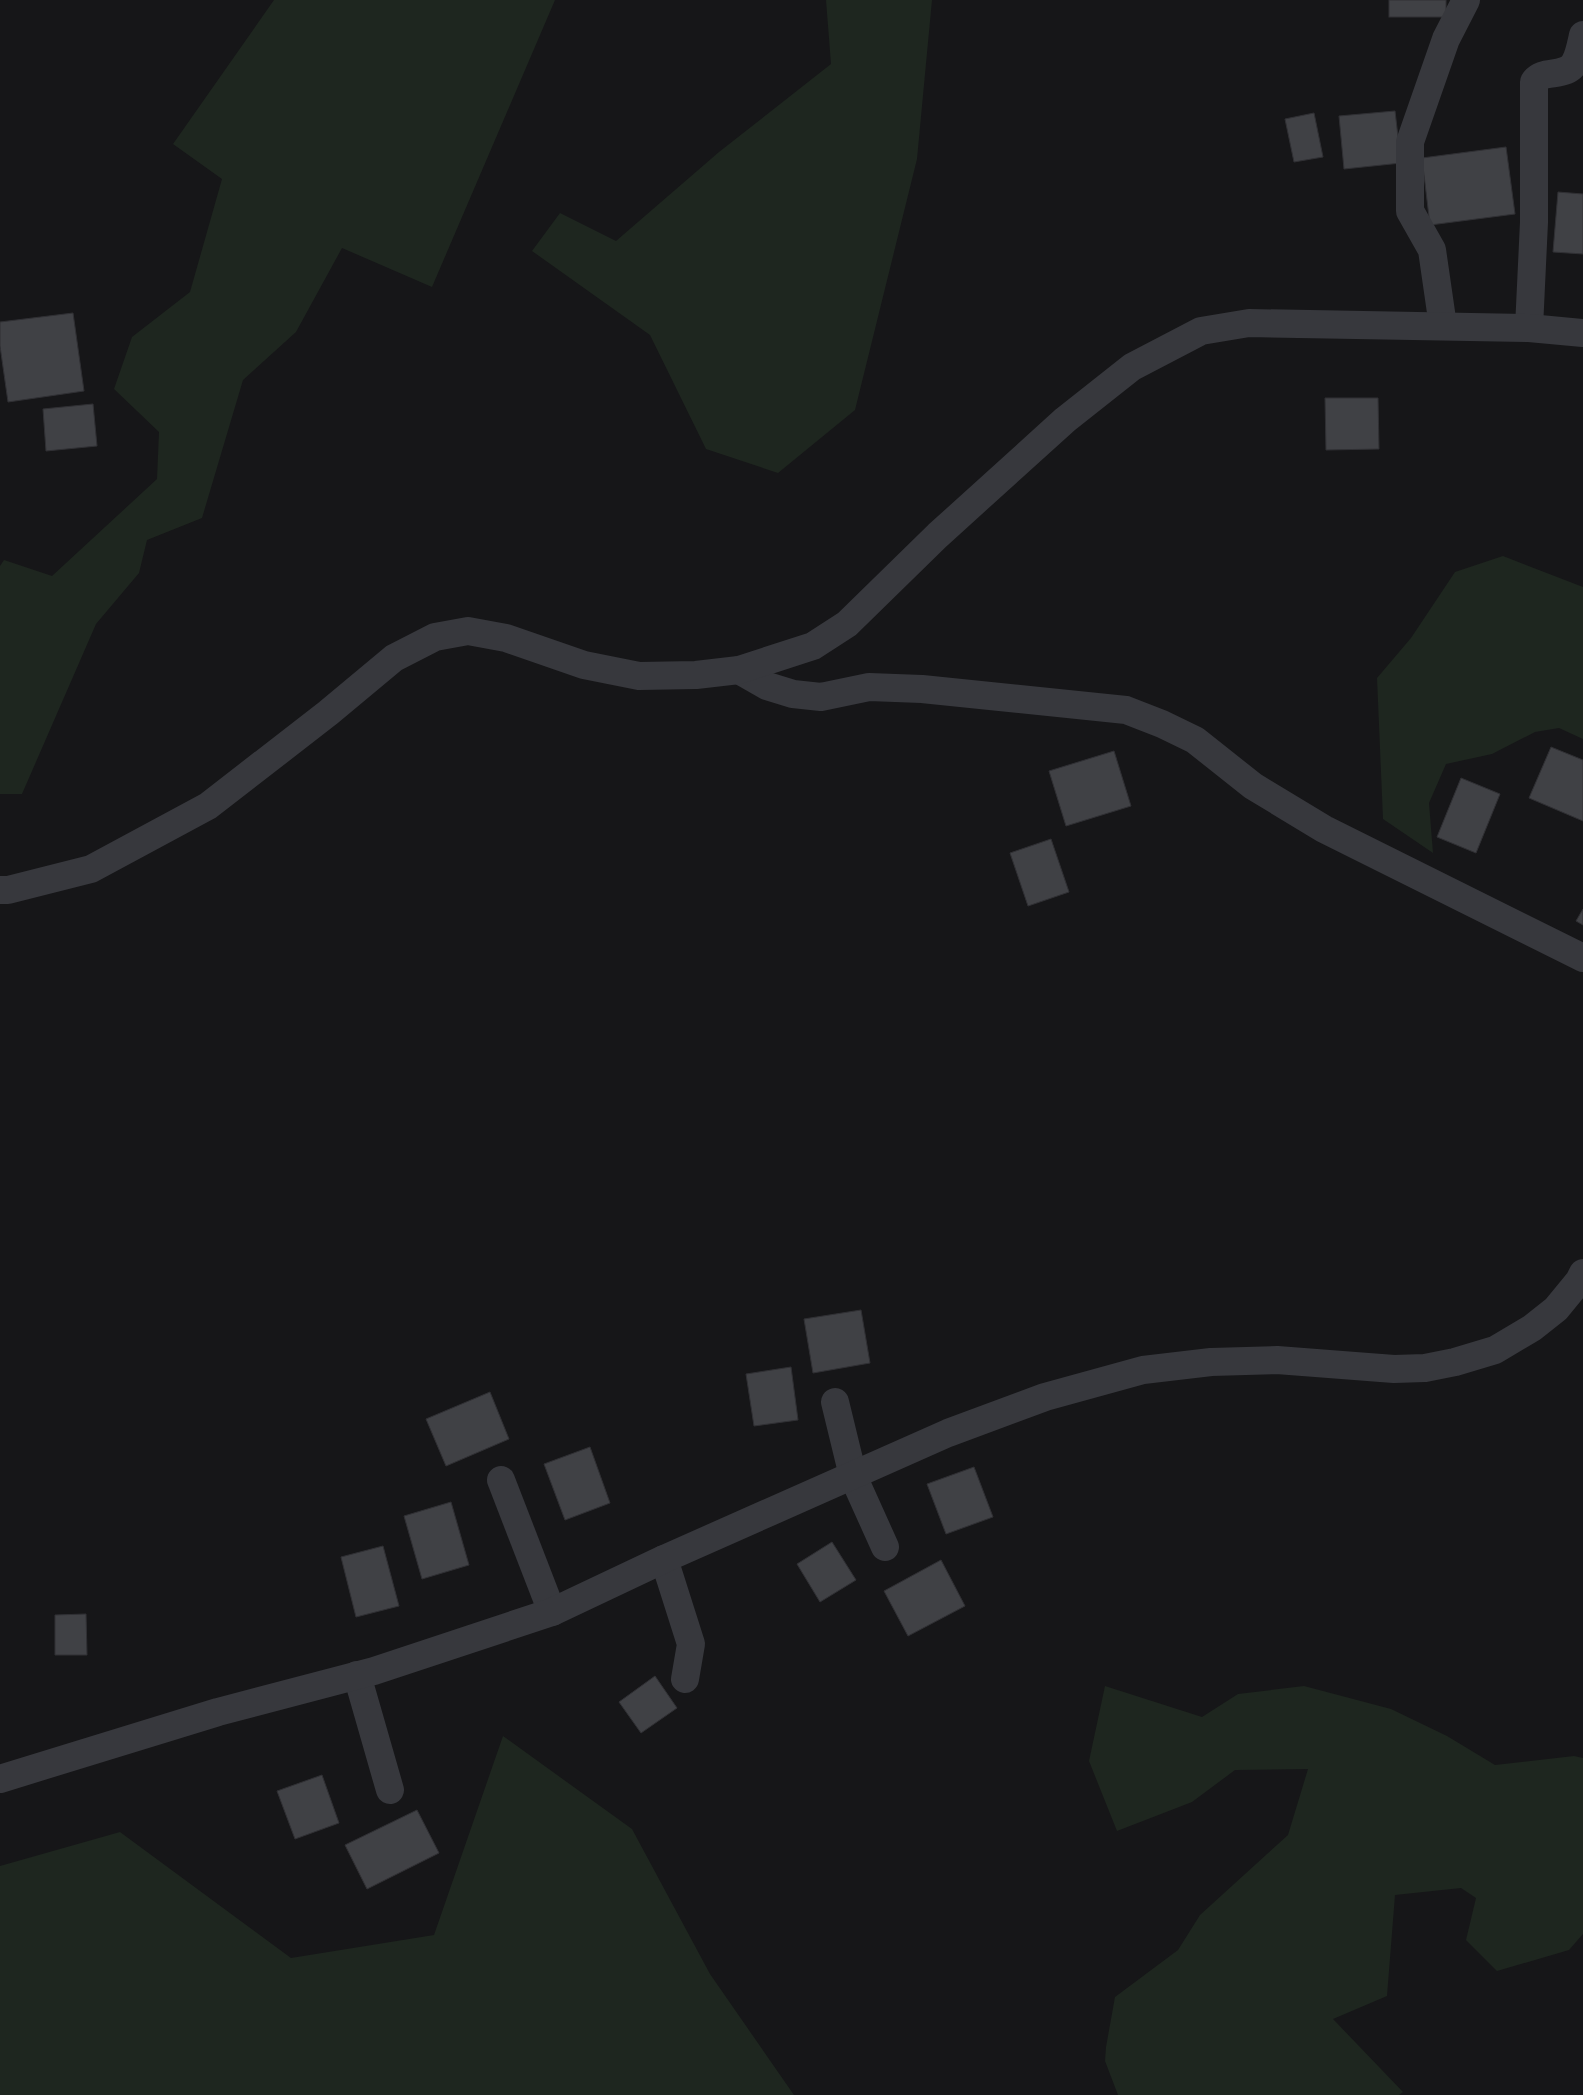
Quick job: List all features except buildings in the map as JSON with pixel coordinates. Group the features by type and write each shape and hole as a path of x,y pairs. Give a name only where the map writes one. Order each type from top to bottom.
{"street":[{"path":"1443,326 1432,250 1410,211 1410,142 1446,39 1466,0"},
{"path":"1529,328 1534,222 1534,82 1542,76 1560,73 1569,69 1575,63 1583,36"},
{"path":"0,890 8,890 91,869 208,806 328,713 394,658 435,637 468,631 477,632 506,638 584,665 639,676 696,676 739,670 813,646 847,624 938,536 1065,420 1132,367 1201,331 1248,323 1529,328 1583,333"},
{"path":"739,670 767,686 793,694 821,697 869,687 922,690 1126,710 1162,724 1195,740 1253,786 1324,829 1583,958"},
{"path":"0,1779 218,1712 358,1675 552,1612 664,1559 948,1433 1028,1404 1144,1370 1211,1362 1277,1360 1394,1369 1425,1368 1455,1362 1495,1350 1532,1328 1556,1309 1579,1281 1583,1273"},
{"path":"835,1402 853,1476 885,1547"},
{"path":"501,1480 552,1612"},
{"path":"664,1559 691,1644 685,1679"},
{"path":"358,1675 390,1790"}],"shaded area":[{"path":"274,0 555,0 432,287 342,248 296,332 243,380 202,518 147,540 139,573 96,624 22,794 0,794 0,566 4,560 52,576 157,479 159,432 114,389 132,337 190,292 222,179 173,144"},
{"path":"826,0 932,0 917,159 855,410 778,473 706,449 650,335 532,251 560,213 616,241 719,152 831,64"},
{"path":"1503,556 1583,587 1583,739 1559,728 1535,732 1492,754 1446,764 1429,803 1433,853 1383,819 1377,678 1411,638 1455,572"},
{"path":"1105,1686 1202,1717 1238,1694 1304,1686 1391,1709 1447,1736 1495,1765 1574,1756 1583,1758 1583,1934 1569,1950 1497,1971 1466,1940 1476,1898 1461,1888 1395,1895 1387,1996 1333,2019 1403,2092 1399,2095 1118,2095 1105,2061 1115,1997 1178,1950 1200,1915 1288,1835 1308,1769 1235,1770 1192,1802 1117,1831 1089,1761"},
{"path":"503,1736 632,1829 710,1974 794,2095 0,2095 0,1866 120,1832 291,1958 434,1935"}]}
